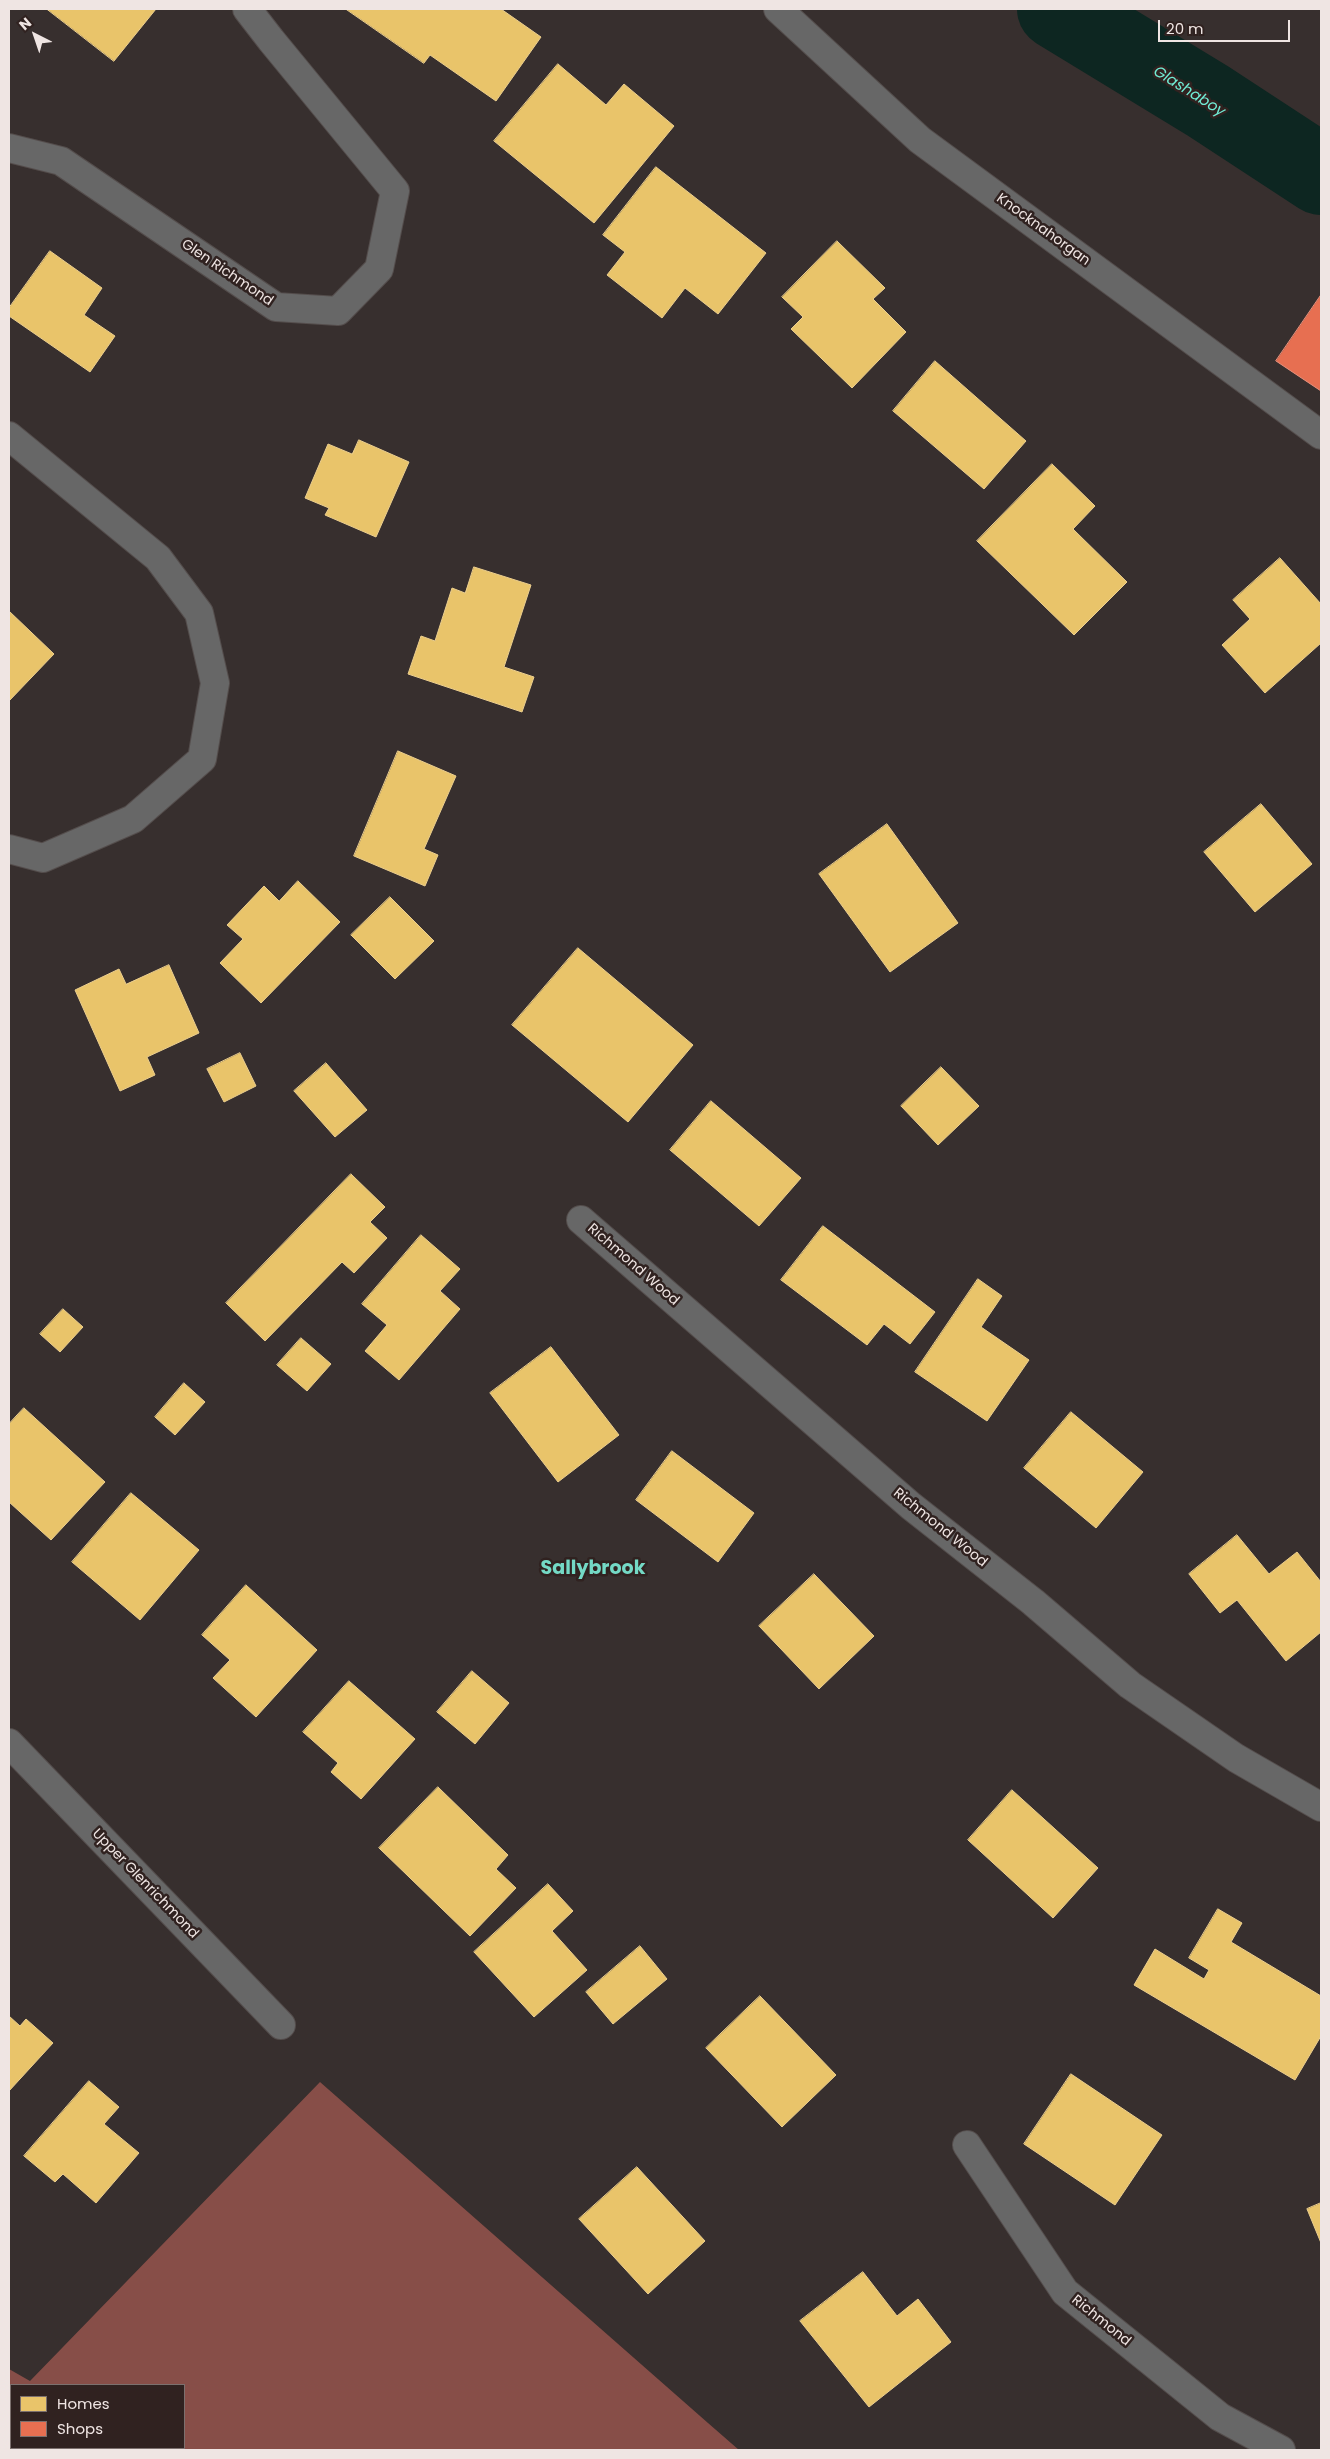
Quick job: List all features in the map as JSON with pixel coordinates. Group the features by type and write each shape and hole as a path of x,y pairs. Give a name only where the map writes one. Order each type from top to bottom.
{"street":[{"name":"Glen Richmond","path":"9,148 62,161 276,307 338,311 379,269 395,191 247,9"},
{"name":"Knocknahorgan","path":"778,9 920,140 1321,435"},
{"path":"9,436 158,558 199,613 215,683 202,759 133,819 43,858 9,849"},
{"name":"Richmond Wood","path":"581,1220 911,1506 1033,1602 1130,1685 1236,1758 1321,1807"},
{"name":"Upper Glenrichmond","path":"9,1743 281,2025"},
{"name":"Richmond","path":"967,2145 1065,2292 1220,2417 1281,2450"}],"shaded area":[{"path":"320,2082 739,2450 9,2450 9,2369 30,2381"}],"building: Homes":[{"path":"47,9 156,9 114,61"},
{"path":"346,9 501,9 541,37 496,101 430,55 424,63"},
{"path":"558,64 606,105 624,84 674,126 594,223 494,141"},
{"path":"656,167 766,253 718,314 685,288 662,318 607,275 625,252 603,235"},
{"path":"837,241 885,288 873,299 906,332 852,388 791,329 803,317 782,297"},
{"path":"50,251 102,288 84,315 115,336 90,372 9,316 9,308"},
{"path":"935,361 1026,441 984,489 893,411"},
{"path":"359,440 409,462 376,537 325,515 329,508 305,498 328,444 352,454"},
{"path":"1052,464 1095,506 1073,529 1127,582 1074,635 977,541"},
{"path":"1280,558 1321,604 1321,643 1265,693 1222,645 1250,619 1233,600"},
{"path":"474,567 531,585 504,667 534,677 522,712 408,674 421,636 435,641 452,588 465,593"},
{"path":"9,611 54,654 9,701"},
{"path":"398,751 456,776 424,849 438,855 425,886 354,856"},
{"path":"1261,804 1312,864 1255,912 1204,852"},
{"path":"887,824 958,923 890,972 819,874"},
{"path":"298,881 340,922 261,1003 220,963 243,939 227,925 264,886 279,901"},
{"path":"390,897 434,941 395,979 351,935"},
{"path":"578,948 693,1045 628,1122 512,1025"},
{"path":"169,965 199,1033 147,1057 155,1075 120,1091 75,990 119,969 126,984"},
{"path":"240,1053 256,1086 224,1102 207,1069"},
{"path":"326,1063 367,1110 335,1137 294,1091"},
{"path":"941,1067 979,1106 938,1145 901,1106"},
{"path":"711,1101 801,1178 759,1226 670,1150"},
{"path":"351,1174 385,1207 370,1222 387,1238 354,1273 342,1262 265,1341 226,1303"},
{"path":"823,1226 935,1312 910,1344 884,1324 867,1345 781,1280"},
{"path":"421,1235 460,1269 440,1291 460,1309 399,1380 365,1351 387,1325 362,1304"},
{"path":"978,1279 1002,1296 981,1327 1029,1360 987,1421 915,1372"},
{"path":"63,1309 83,1327 60,1352 40,1334"},
{"path":"301,1338 331,1364 307,1391 277,1365"},
{"path":"551,1347 619,1435 558,1482 490,1393"},
{"path":"184,1383 205,1402 175,1435 155,1417"},
{"path":"24,1408 105,1482 51,1540 9,1502 9,1424"},
{"path":"1071,1412 1143,1472 1096,1528 1024,1468"},
{"path":"672,1451 754,1513 718,1562 636,1500"},
{"path":"131,1493 199,1550 140,1620 72,1562"},
{"path":"1237,1535 1269,1574 1297,1552 1321,1582 1321,1632 1286,1661 1237,1600 1220,1613 1189,1574"},
{"path":"814,1574 874,1636 819,1689 759,1626"},
{"path":"246,1585 317,1650 256,1717 213,1678 230,1660 202,1635"},
{"path":"472,1671 509,1703 475,1744 437,1712"},
{"path":"349,1681 415,1739 361,1799 331,1772 338,1763 303,1732"},
{"path":"438,1787 508,1855 496,1869 516,1888 470,1936 379,1848"},
{"path":"1012,1790 1098,1868 1053,1918 968,1840"},
{"path":"548,1884 573,1911 552,1931 587,1970 534,2017 474,1952"},
{"path":"1218,1909 1242,1923 1231,1942 1321,1996 1321,2036 1295,2080 1134,1985 1155,1949 1204,1979 1209,1970 1189,1958"},
{"path":"640,1946 667,1979 613,2024 586,1992"},
{"path":"760,1996 836,2075 782,2127 706,2048"},
{"path":"9,2016 20,2026 26,2019 53,2043 9,2091"},
{"path":"1071,2074 1162,2135 1115,2205 1024,2144"},
{"path":"89,2081 119,2107 104,2124 139,2153 96,2203 63,2174 55,2182 24,2156"},
{"path":"637,2167 705,2241 648,2294 579,2219"},
{"path":"1321,2203 1321,2243 1307,2209"},
{"path":"863,2272 897,2316 918,2299 951,2342 869,2407 800,2321"}],"building: Shops":[{"path":"1321,295 1321,391 1276,361"}],"waterway":[{"name":"Glashaboy","path":"1057,9 1208,101 1321,175"}],"district":[{"name":"Sallybrook","path":"593,1569"}]}
